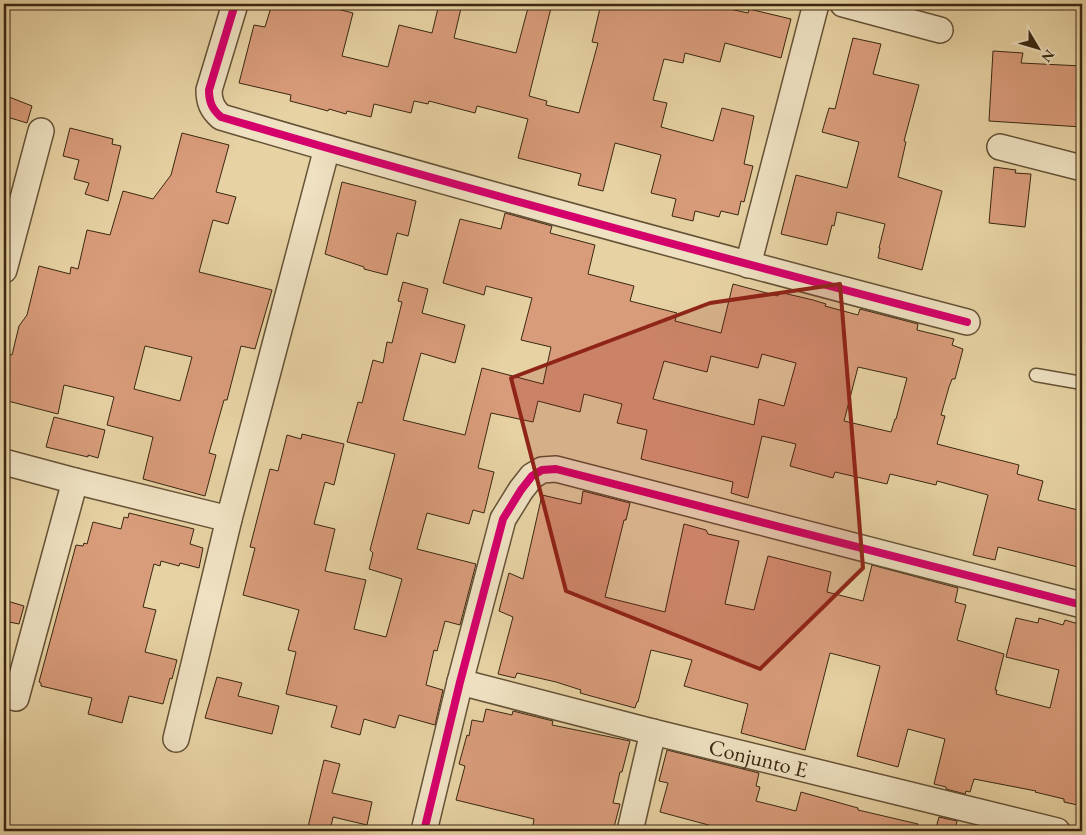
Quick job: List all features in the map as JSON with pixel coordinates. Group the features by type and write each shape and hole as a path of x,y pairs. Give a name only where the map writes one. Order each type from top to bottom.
{"street":[{"path":"235,4 209,90 209,101 215,112 221,117 748,265 967,322"},
{"path":"748,265 816,4"},
{"path":"843,4 940,30"},
{"path":"4,270 40,131"},
{"path":"1000,147 1082,168"},
{"path":"176,739 229,519 326,148"},
{"path":"4,462 229,519"},
{"path":"424,831 460,682 504,519 526,483 532,476 542,470 556,469 1082,605"},
{"path":"16,698 75,481"},
{"name":"Conjunto E","path":"460,682 653,732 1057,831"},
{"path":"630,831 653,732"}],"lane":[{"path":"1036,375 1082,384"}],"highlighted area":[{"path":"840,284 863,568 760,669 566,591 511,378 710,303"}],"building":[{"path":"272,4 318,4 353,13 342,56 388,67 399,25 432,33 439,4 462,4 454,38 516,53 529,4 552,4 529,96 547,101 546,105 579,113 598,43 592,42 601,4 707,4 748,13 749,9 791,19 781,58 725,43 720,62 685,53 683,63 664,59 653,100 667,103 661,127 713,141 722,108 754,116 744,164 753,166 744,202 741,201 738,215 721,211 719,217 695,211 693,221 672,216 676,199 651,193 661,155 615,143 603,191 578,185 581,174 518,158 528,119 477,106 475,113 429,101 428,104 414,101 411,113 374,104 371,117 347,111 346,114 290,101 291,95 239,83 254,25 265,27"},
{"path":"853,38 881,44 873,74 919,85 904,141 906,142 898,177 942,191 922,270 878,258 885,224 837,212 827,245 781,234 796,175 847,188 859,142 822,132 829,108 835,109"},
{"path":"993,51 1023,53 1021,63 1082,66 1082,127 989,121"},
{"path":"4,95 32,106 27,123 4,116"},
{"path":"70,128 113,139 112,144 121,146 108,201 85,194 89,183 74,179 79,160 63,156"},
{"path":"182,133 229,145 216,192 236,197 228,224 213,220 199,272 272,290 255,349 241,346 227,400 224,400 209,453 216,455 205,496 143,479 153,437 107,425 114,397 64,385 58,414 4,400 4,371 8,354 12,355 19,326 27,315 39,266 70,274 71,267 78,269 87,230 110,235 123,191 153,199 171,175","holes":["145,346 192,357 180,401 134,389"]},
{"path":"994,167 1016,170 1015,173 1031,174 1025,227 989,223"},
{"path":"342,182 416,201 408,236 397,233 387,275 364,269 364,267 325,254"},
{"path":"505,213 552,226 550,233 595,245 588,274 634,286 630,301 677,313 675,321 721,333 733,284 778,296 779,292 813,300 826,304 825,306 858,315 860,309 918,324 917,330 954,339 952,345 963,349 955,379 952,379 941,415 945,416 937,444 1019,465 1017,474 1043,481 1038,500 1082,511 1082,568 998,547 995,560 973,555 988,495 937,481 936,485 890,474 887,484 835,472 833,478 790,466 796,444 762,436 748,498 731,493 733,482 641,459 647,430 617,423 622,404 584,394 580,412 538,401 533,422 491,413 478,468 494,472 484,513 473,510 469,524 427,513 417,549 476,564 460,625 445,621 437,651 434,650 426,685 443,690 435,725 399,715 395,728 364,719 360,735 331,727 337,706 286,694 296,652 288,650 299,610 243,595 255,548 250,547 270,469 278,471 287,435 301,439 302,434 344,444 334,485 325,482 314,524 335,529 325,571 366,580 354,629 386,637 402,579 369,569 373,553 370,550 395,454 347,442 358,402 362,403 373,360 383,363 387,342 392,343 402,302 398,301 403,282 428,289 422,313 465,325 455,363 421,353 403,420 465,435 482,368 543,384 551,347 521,340 532,298 486,286 484,295 443,283 460,219 501,229","holes":["762,354 796,363 784,406 759,399 754,425 653,399 664,361 707,372 711,356 758,368","858,367 907,378 891,432 844,421"]},
{"path":"54,417 105,430 98,458 46,447"},
{"path":"583,491 630,503 605,597 665,612 684,524 706,530 708,534 739,541 725,604 754,610 768,556 831,572 827,592 863,601 872,565 958,588 955,602 966,605 957,640 1004,654 995,690 997,690 996,694 1050,708 1059,670 1006,657 1016,618 1038,623 1039,618 1063,625 1065,620 1082,625 1082,806 1064,802 1064,799 1036,791 974,779 970,792 966,791 965,794 934,784 945,739 908,729 898,767 857,756 880,666 830,653 805,750 741,733 748,704 684,686 692,660 651,650 635,708 580,693 581,690 556,682 517,673 515,678 498,674 513,617 499,611 509,573 523,579 542,495 581,504"},
{"path":"129,513 194,529 190,544 203,548 199,568 180,563 179,566 161,561 160,566 154,564 143,607 156,610 145,652 177,660 163,704 129,696 122,723 88,714 92,698 41,686 39,682 76,545 83,546 84,543 87,544 93,522 121,529 124,517 128,518"},
{"path":"4,600 24,606 19,624 4,621"},
{"path":"217,677 242,683 238,696 279,706 272,734 205,718"},
{"path":"486,709 512,715 513,711 553,721 552,725 630,741 613,803 620,804 613,831 532,831 534,819 456,800 465,766 459,764 467,735 469,736 472,720 483,722"},
{"path":"667,750 759,773 756,786 760,787 756,801 796,811 801,792 858,808 858,810 918,824 917,831 716,831 716,827 660,812 668,783 659,781"},
{"path":"324,760 340,764 332,793 372,802 367,825 333,817 330,831 307,831"},
{"path":"939,817 957,821 955,831 935,831"}],"cycle path":[{"path":"235,4 209,90 212,105 221,117 407,171 967,322"},
{"path":"424,831 460,682 503,519 532,476 542,470 556,469 1082,605"}]}
